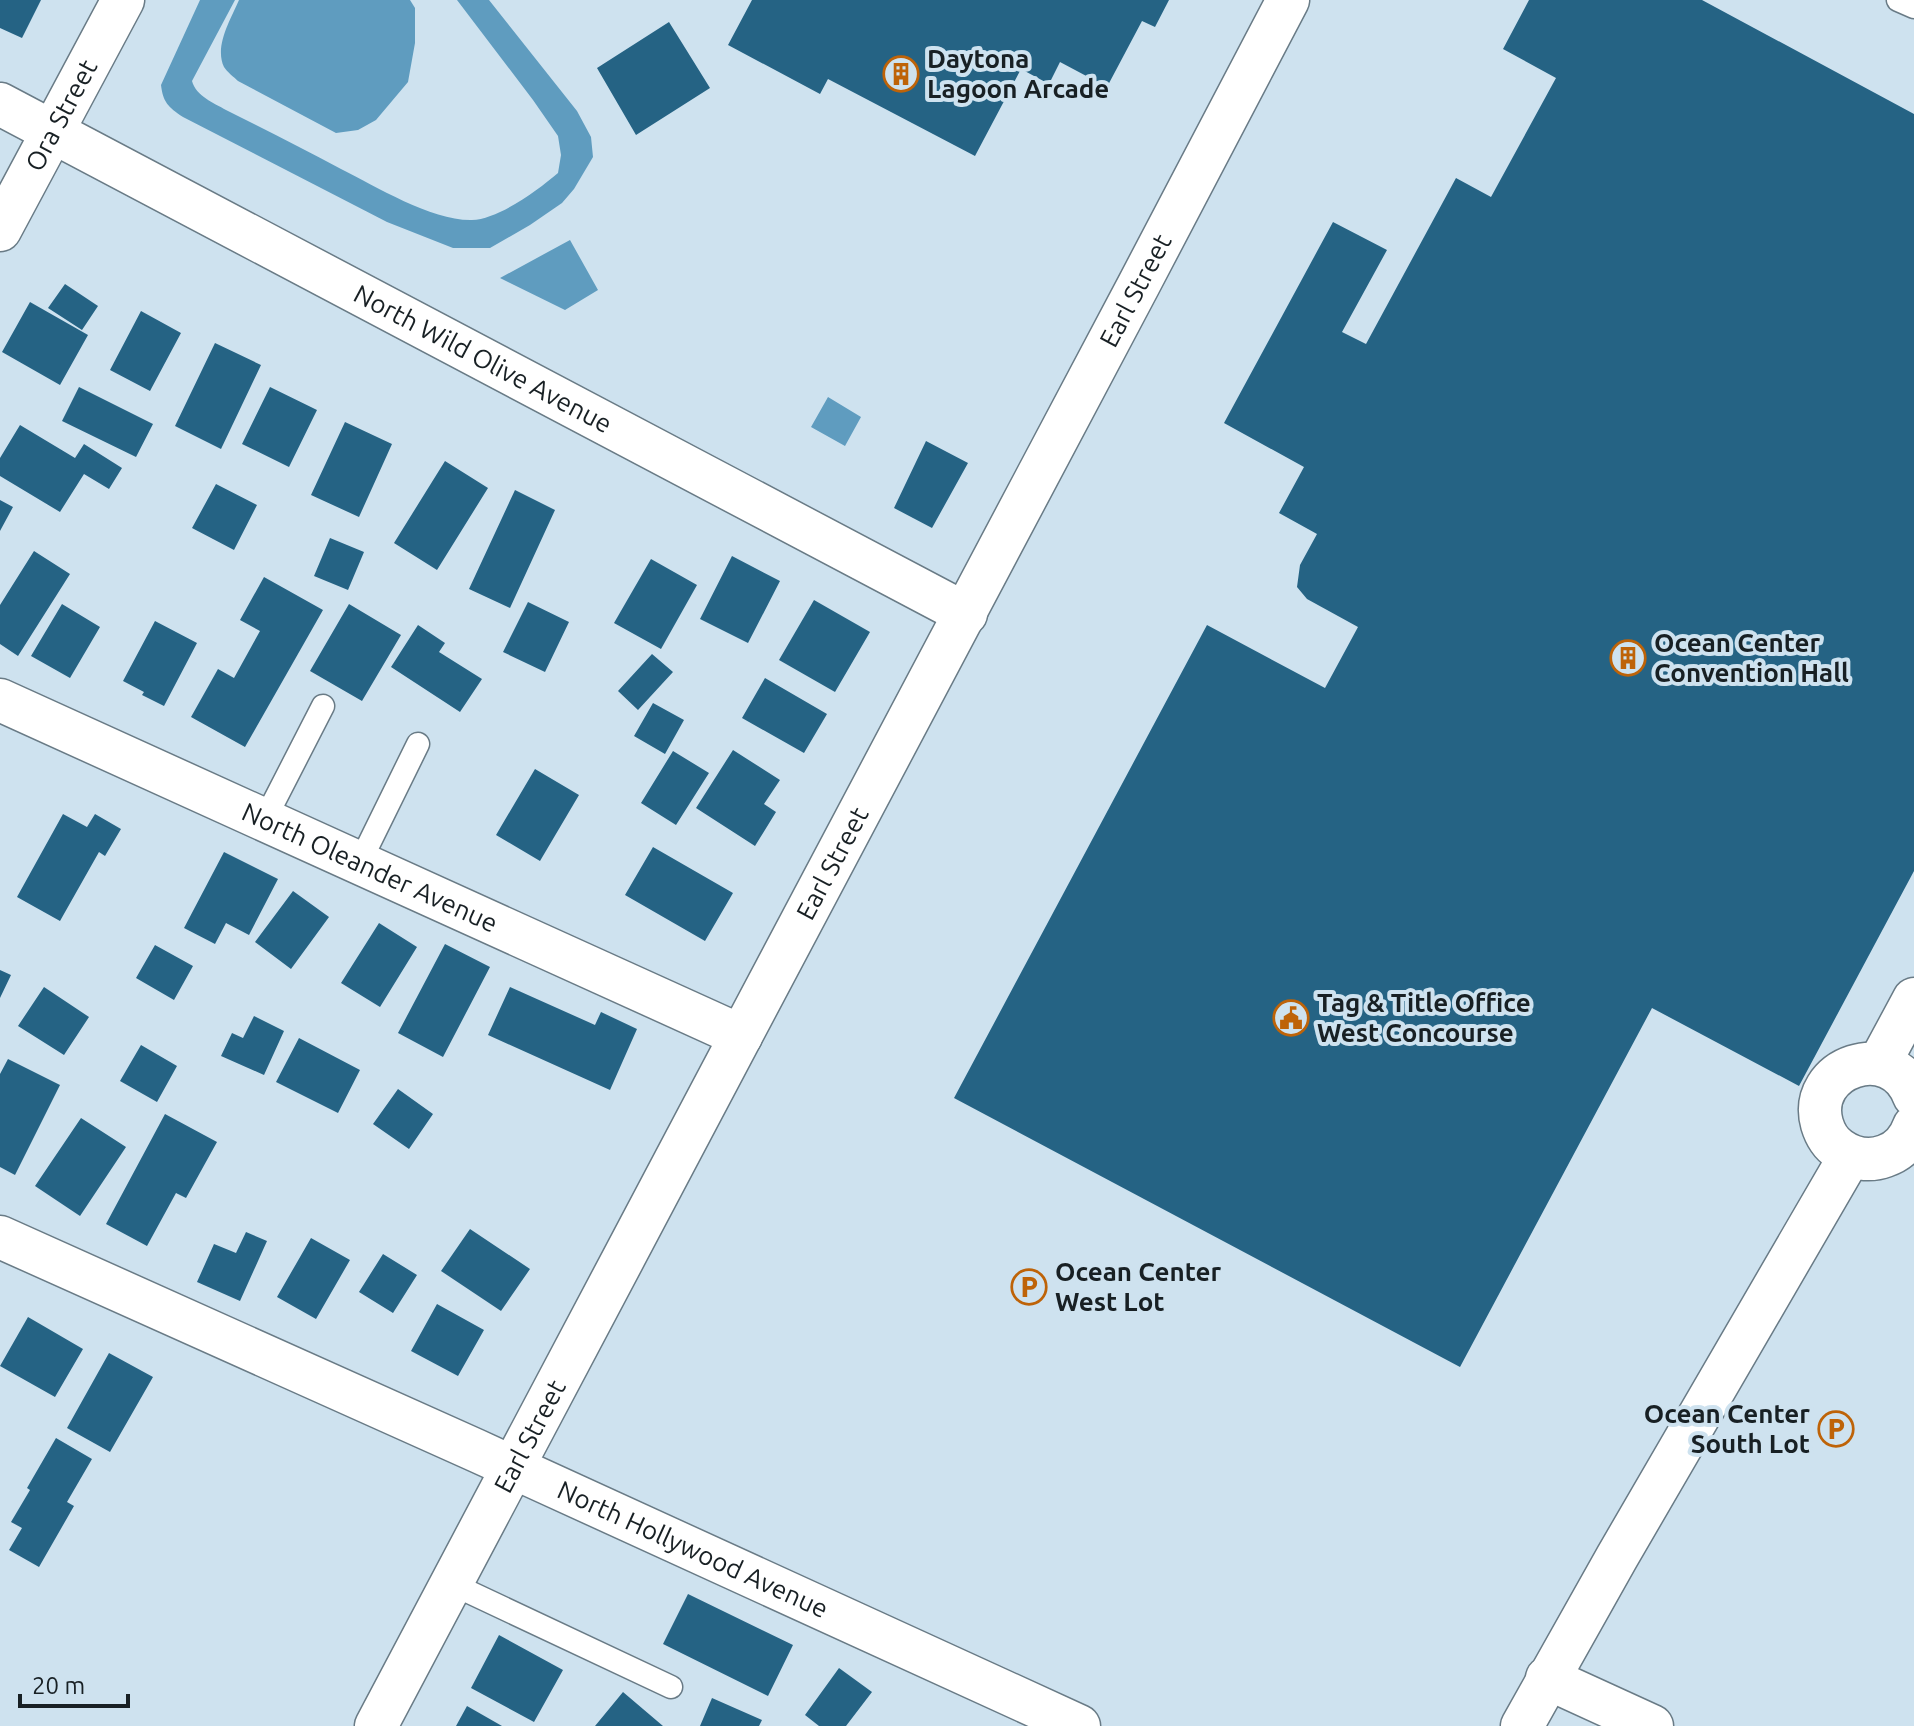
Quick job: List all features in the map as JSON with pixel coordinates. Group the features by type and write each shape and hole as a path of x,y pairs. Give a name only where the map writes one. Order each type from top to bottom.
{"street":[{"name":"Ora Street","path":"0,230 123,0"},
{"name":"Earl Street","path":"376,1726 1288,0"},
{"name":"North Wild Olive Avenue","path":"0,104 966,614"},
{"name":"North Oleander Avenue","path":"0,700 741,1036"},
{"path":"1879,1064 1914,999"},
{"path":"1864,1063 1879,1064 1905,1079 1913,1124 1901,1147 1877,1159 1863,1159 1836,1148 1826,1135 1821,1120 1821,1104 1835,1077 1848,1068 1864,1063"},
{"path":"1522,1726 1850,1156"},
{"name":"North Hollywood Avenue","path":"0,1237 1079,1726"},
{"path":"1547,1678 1652,1726"}],"lane":[{"path":"1898,0 1914,7"},
{"path":"264,821 323,706"},
{"path":"359,864 418,744"},
{"path":"452,1584 671,1687"}],"water":[{"path":"200,0 235,0 192,81 201,95 422,209 456,219 483,218 506,209 558,173 561,155 558,136 457,0 489,0 577,111 591,137 593,157 562,203 490,248 453,248 387,222 183,117 167,104 161,85"},
{"path":"239,0 410,0 415,8 415,43 408,82 376,120 358,130 336,133 238,81 225,69 221,59 222,42"},
{"path":"570,240 598,290 565,310 500,278"},
{"path":"828,397 861,417 845,446 811,427"}],"building":[{"path":"0,0 41,0 22,38 0,28"},
{"name":"Daytona Lagoon Arcade","path":"752,0 1169,0 1155,27 1142,21 1107,87 1060,62 1049,84 1021,69 975,156 828,79 820,94 728,45"},
{"name":"Ocean Center Convention Hall","path":"1529,0 1702,0 1914,114 1914,871 1799,1086 1652,1008 1460,1367 954,1098 1207,625 1325,688 1358,627 1307,599 1297,587 1300,565 1317,534 1279,513 1304,467 1224,423 1333,222 1387,250 1342,332 1366,344 1456,178 1491,197 1556,78 1503,49"},
{"path":"669,22 710,88 636,135 597,68"},
{"path":"65,284 98,306 82,330 48,308"},
{"path":"30,302 88,335 60,385 2,352"},
{"path":"141,311 181,333 150,391 110,370"},
{"path":"215,343 261,365 221,449 175,426"},
{"path":"79,387 153,424 136,457 62,421"},
{"path":"270,387 317,410 289,467 242,444"},
{"path":"345,422 392,444 359,517 311,495"},
{"path":"20,425 75,458 84,444 122,468 109,489 84,474 60,512 0,476 0,458"},
{"path":"926,441 968,463 932,528 894,508"},
{"path":"445,461 488,488 437,570 394,543"},
{"path":"216,484 257,505 234,550 192,528"},
{"path":"515,490 555,510 510,608 469,589"},
{"path":"0,500 13,507 0,531"},
{"path":"330,538 364,552 348,590 314,576"},
{"path":"34,551 70,574 18,656 0,644 0,605"},
{"path":"732,556 780,581 748,643 700,619"},
{"path":"651,559 697,585 661,649 614,623"},
{"path":"264,577 323,610 245,747 191,717 218,669 234,678 260,631 240,620"},
{"path":"814,600 870,632 835,692 779,660"},
{"path":"528,602 569,622 545,672 503,652"},
{"path":"62,604 100,627 70,678 31,656"},
{"path":"349,604 401,635 362,701 310,671"},
{"path":"155,621 197,643 164,706 123,681"},
{"path":"418,625 445,643 439,652 482,679 460,712 391,667"},
{"path":"652,654 673,672 638,710 618,691"},
{"path":"765,678 827,714 804,753 742,718"},
{"path":"653,703 684,720 665,754 634,736"},
{"path":"733,750 780,780 764,804 776,812 755,846 696,808"},
{"path":"673,751 709,773 676,825 641,803"},
{"path":"535,769 579,795 540,861 496,835"},
{"path":"63,814 87,827 95,814 121,829 105,856 99,852 60,921 17,897"},
{"path":"653,847 733,893 705,941 625,895"},
{"path":"224,852 278,879 249,935 226,923 215,944 184,928"},
{"path":"293,891 329,917 291,969 255,942"},
{"path":"379,923 417,947 380,1007 341,983"},
{"path":"445,944 490,967 443,1057 398,1033"},
{"path":"155,945 193,966 174,1000 136,978"},
{"path":"0,970 11,975 0,998"},
{"path":"44,987 89,1017 64,1055 18,1026"},
{"path":"510,987 595,1025 601,1012 637,1029 610,1090 488,1035"},
{"path":"254,1016 284,1031 264,1075 221,1056 232,1033 243,1038"},
{"path":"299,1038 360,1070 338,1113 276,1082"},
{"path":"141,1045 177,1066 157,1102 120,1081"},
{"path":"8,1059 60,1085 15,1175 0,1167 0,1074"},
{"path":"398,1089 433,1114 409,1149 373,1124"},
{"path":"165,1114 217,1142 186,1198 176,1193 147,1246 106,1224"},
{"path":"81,1118 126,1147 80,1216 35,1186"},
{"path":"470,1229 530,1269 501,1311 441,1271"},
{"path":"246,1232 267,1241 240,1301 197,1282 214,1244 236,1253"},
{"path":"311,1238 350,1260 316,1319 277,1297"},
{"path":"383,1254 417,1275 393,1313 359,1292"},
{"path":"437,1304 484,1330 458,1376 411,1351"},
{"path":"28,1317 83,1349 55,1397 0,1366"},
{"path":"109,1353 153,1377 110,1452 67,1428"},
{"path":"56,1438 92,1459 67,1502 74,1506 39,1567 9,1550 22,1528 11,1522"},
{"path":"688,1594 793,1645 768,1696 663,1644"},
{"path":"499,1635 563,1670 534,1722 471,1688"},
{"path":"839,1668 872,1692 846,1726 819,1726 805,1715"},
{"path":"623,1692 663,1726 595,1726"},
{"path":"712,1698 762,1720 759,1726 700,1726"},
{"path":"467,1706 502,1726 456,1726"}],"place":[{"name":"Daytona Lagoon Arcade","path":"901,74"},
{"name":"Ocean Center Convention Hall","path":"1628,658"},
{"name":"Tag & Title Office West Concourse","path":"1291,1018"},
{"name":"Ocean Center West Lot","path":"1029,1287"},
{"name":"Ocean Center South Lot","path":"1836,1429"}]}
